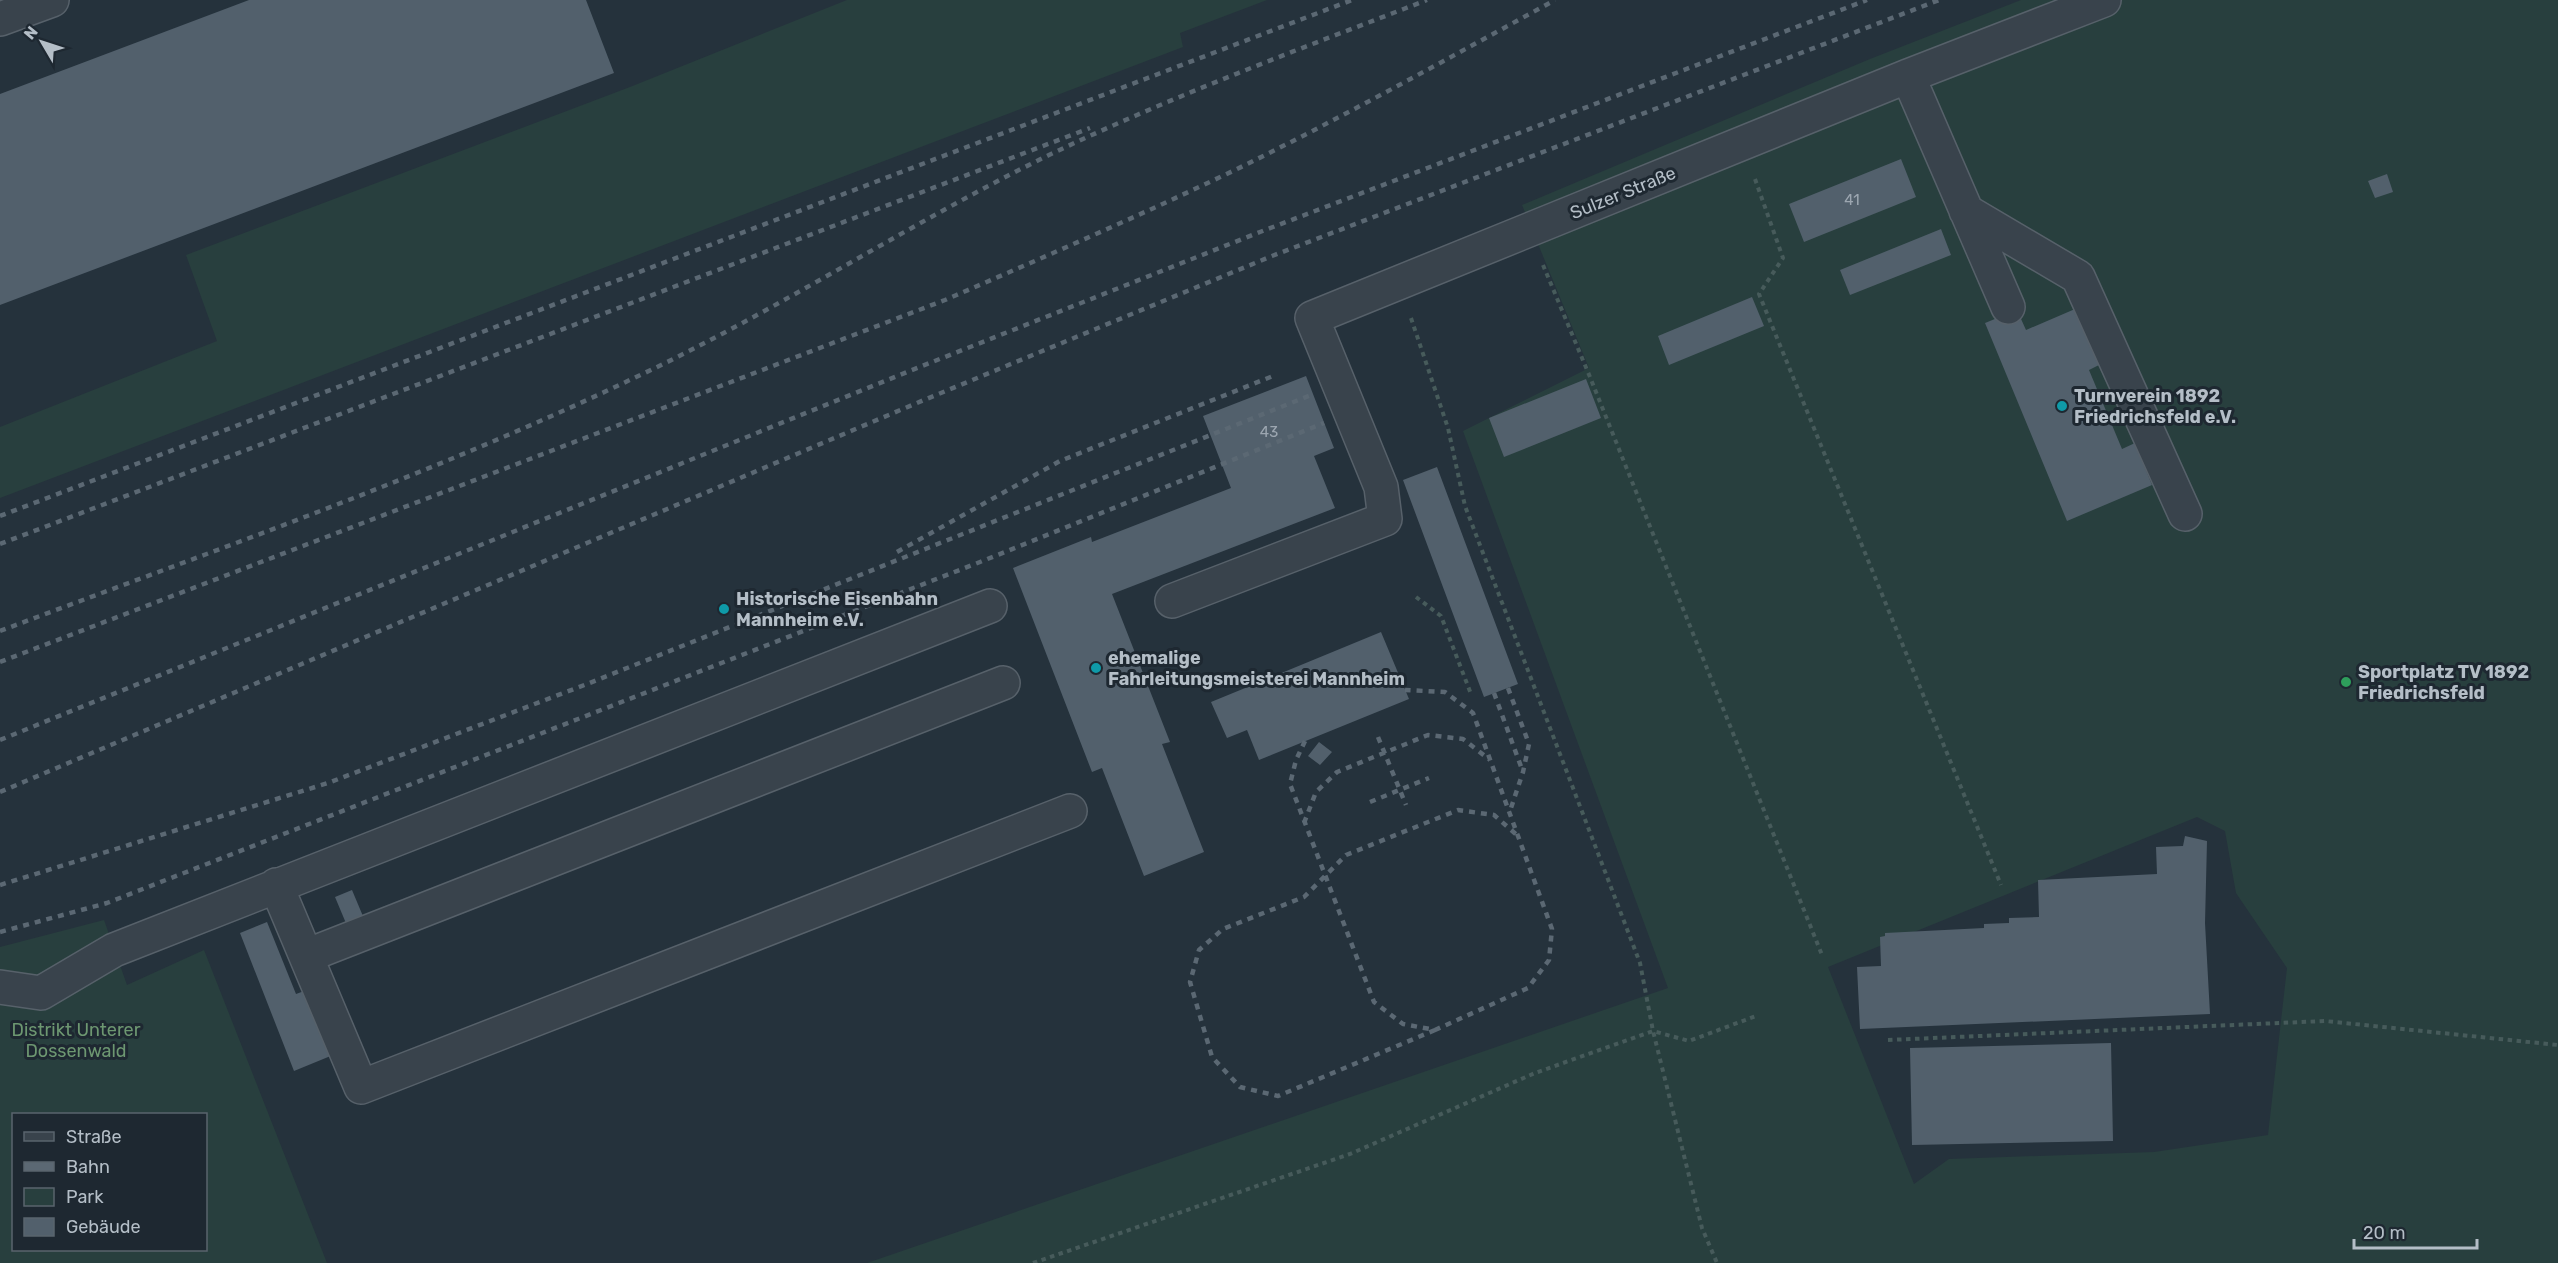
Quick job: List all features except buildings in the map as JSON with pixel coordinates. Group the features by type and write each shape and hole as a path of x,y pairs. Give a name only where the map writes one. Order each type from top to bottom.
{"street":[{"path":"0,19 52,0"},
{"name":"Sulzer Straße","path":"1172,601 1384,519 1381,487 1312,318 1908,76 2104,0"},
{"path":"1908,76 2008,307"},
{"path":"1966,211 2078,277 2185,514"},
{"path":"0,987 41,993 114,950 990,606"},
{"path":"306,956 1003,683"},
{"path":"276,885 361,1087 1070,811"}],"path":[{"path":"1744,144 1783,258 1759,294 2001,885"},
{"path":"1528,232 1590,377 1822,955"},
{"path":"1400,283 1448,428 1465,506 1640,963 1653,1031 1702,1228 1717,1263"},
{"path":"1416,597 1441,616 1471,694"},
{"path":"1033,1263 1350,1154 1535,1073 1653,1031 1689,1041 1756,1016"},
{"path":"1888,1040 2325,1021 2558,1045"}],"green space":[{"path":"847,0 1267,0 1180,33 1183,47 0,498 0,427 217,341 186,255 630,87"},
{"path":"2021,0 2558,0 2558,1263 867,1263 1668,988 1463,431 1589,368 1522,205 1870,59","holes":["2197,817 2225,831 2236,893 2287,968 2268,1135 2154,1152 1949,1159 1914,1184 1828,967"]},
{"name":"Distrikt Unterer Dossenwald","path":"104,920 127,985 204,950 327,1263 0,1263 0,947"}],"railway":[{"path":"0,516 1352,0"},
{"path":"0,631 320,511 557,414 739,325 945,210 1095,133 1189,93 1427,0"},
{"path":"0,662 945,300 1235,170 1356,108 1555,0"},
{"path":"0,740 907,372 1260,232 1867,0"},
{"path":"0,792 924,400 1272,256 1939,0"},
{"path":"0,544 1090,128"},
{"path":"897,552 1060,461 1273,376"},
{"path":"0,885 328,783 587,684 1311,395"},
{"path":"0,932 107,903 980,562 1324,423"},
{"path":"1508,688 1529,744 1523,772 1510,811"},
{"path":"1305,741 1296,760 1290,784 1374,1002 1403,1024 1435,1030 1528,988 1549,960 1552,929 1473,713 1445,692 1405,690"},
{"path":"1494,693 1523,772"},
{"path":"1304,823 1316,792 1337,772 1428,735 1463,739 1490,760"},
{"path":"1378,737 1406,805"},
{"path":"1370,802 1429,778"},
{"path":"1435,1030 1278,1096 1240,1087 1212,1057 1190,982 1199,950 1223,929 1304,897 1346,855 1458,810 1494,815 1518,836"}],"place":[{"name":"Turnverein 1892 Friedrichsfeld e.V.","path":"2062,406"},
{"name":"Historische Eisenbahn Mannheim e.V.","path":"724,609"},
{"name":"ehemalige Fahrleitungsmeisterei Mannheim","path":"1096,668"},
{"name":"Sportplatz TV 1892 Friedrichsfeld","path":"2346,682"}]}
